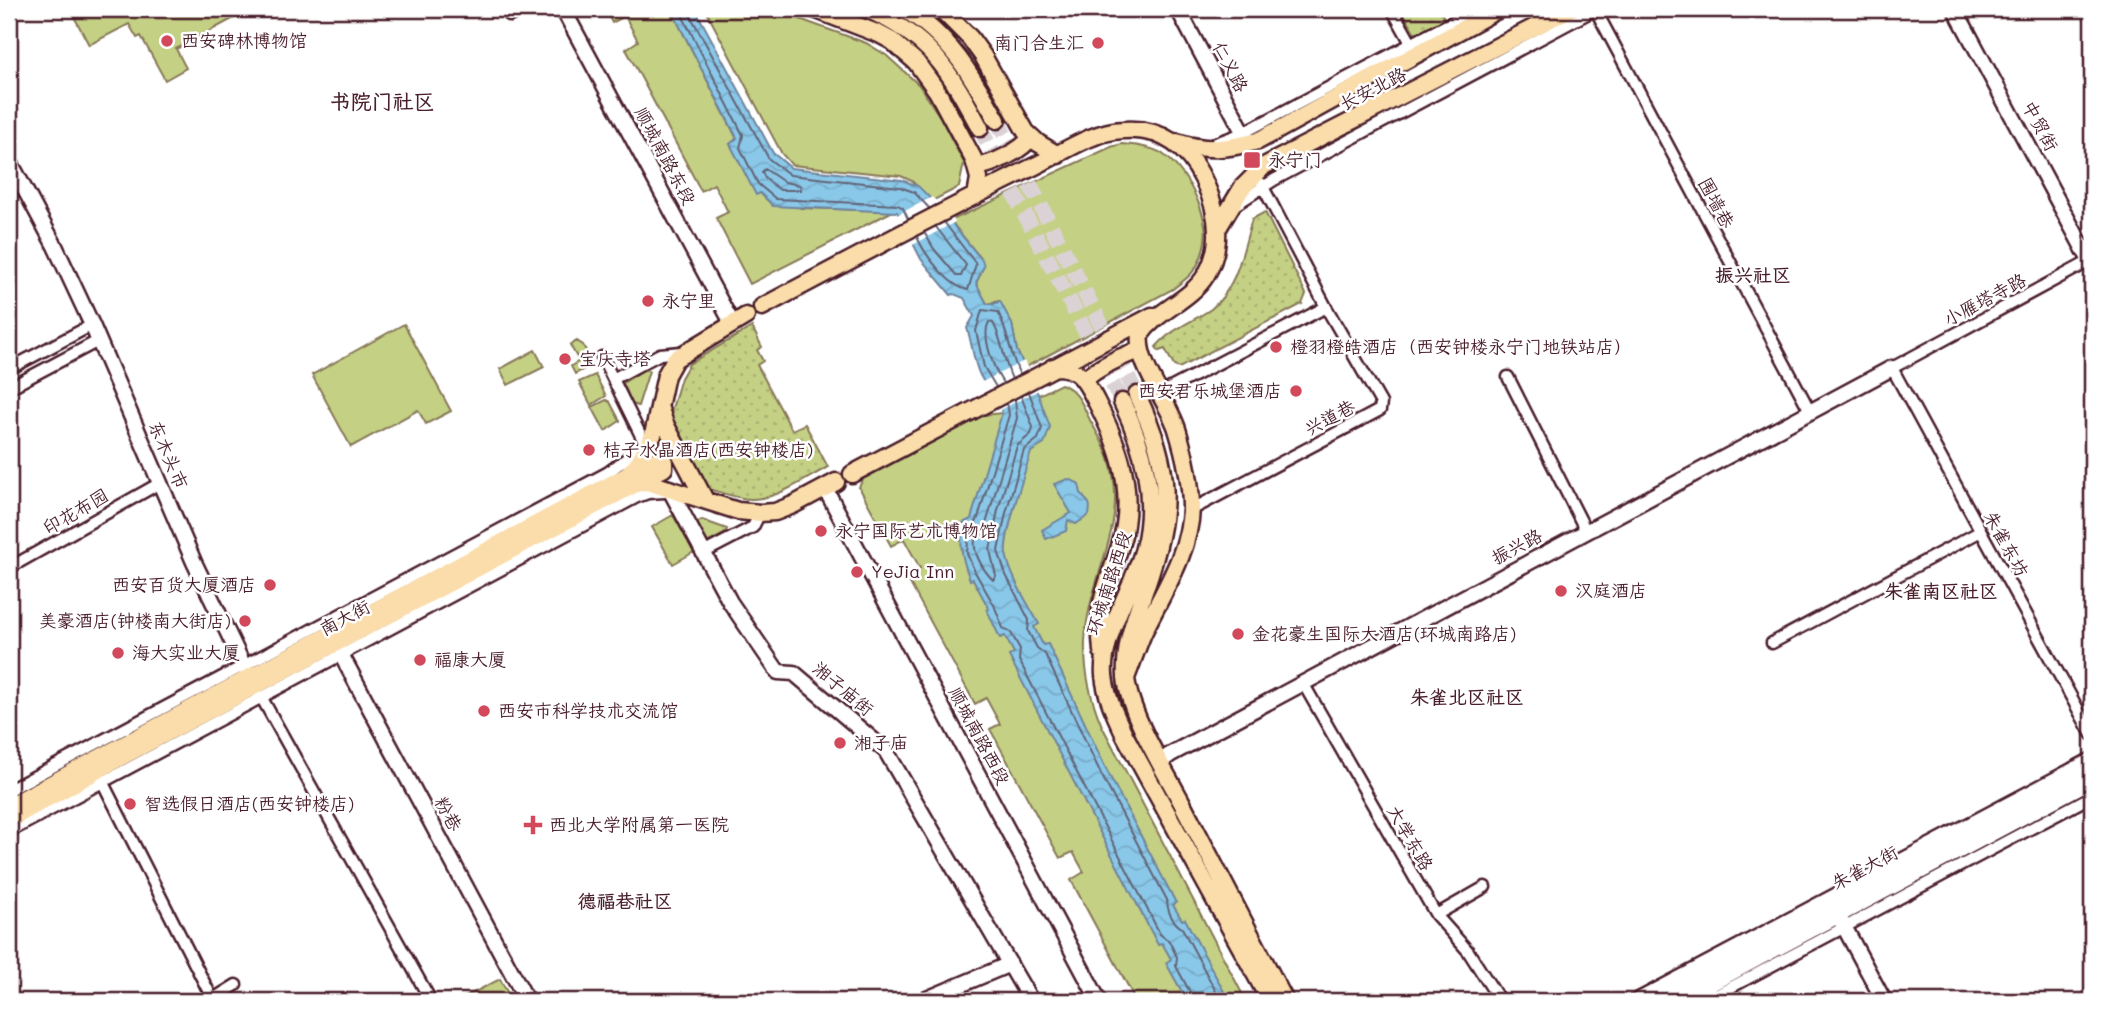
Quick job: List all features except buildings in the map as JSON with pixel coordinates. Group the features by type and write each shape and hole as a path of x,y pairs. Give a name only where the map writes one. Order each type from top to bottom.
{"main road":[{"path":"814,9 879,34 892,41 916,62 937,91 977,167 979,178 976,196"},
{"path":"866,9 906,29 938,58 954,80 980,128"},
{"path":"904,9 929,26 959,57 997,120"},
{"path":"942,9 983,56 1031,137 1058,155"},
{"name":"长安北路","path":"762,307 1099,135 1120,130 1139,130 1181,144 1218,150 1246,138 1258,141 1499,9"},
{"name":"长安北路","path":"1221,222 1237,194 1259,180 1264,166 1570,9"},
{"path":"977,167 1027,143 1031,137"},
{"path":"1126,678 1142,636 1167,588 1182,550 1191,510 1188,469 1182,446 1175,424 1140,352 1140,335 1145,328 1195,290 1206,275 1217,244 1221,222 1201,175 1181,144"},
{"path":"852,474 1176,303"},
{"path":"682,352 739,319"},
{"path":"1084,380 1135,351 1140,352"},
{"name":"南大街","path":"9,820 99,777 252,682 338,650 626,483 648,442 669,366 682,352"},
{"path":"1053,367 1067,366 1084,380 1113,436 1122,461 1126,484 1125,527 1101,608 1104,673"},
{"name":"环城南路西段","path":"1270,1001 1120,725 1108,695 1104,673 1109,642 1143,549 1148,525 1148,477 1130,399 1155,436 1162,464 1166,512 1157,554 1129,638 1126,678 1136,713 1160,762 1285,1001"},
{"path":"659,406 699,498"},
{"name":"南大街","path":"9,806 252,682 626,483 647,482 738,511 760,513"},
{"path":"760,513 775,512 793,505 831,485"},
{"name":"环城南路西段","path":"1209,856 1273,958 1296,1001"},
{"name":"环城南路西段","path":"1206,882 1211,904 1224,935 1259,1001"}],"street":[{"path":"509,12 523,9"},
{"name":"顺城南路东段","path":"564,9 739,319"},
{"name":"仁义路","path":"1178,9 1246,138"},
{"path":"1392,9 1411,43"},
{"path":"1246,138 1411,43 1477,9"},
{"path":"1259,180 1595,9"},
{"name":"围墙巷","path":"1595,9 1810,411"},
{"name":"中贸街","path":"1955,9 2091,262"},
{"name":"东木头市","path":"9,160 14,180 55,246 92,325 159,483 252,682"},
{"name":"兴道巷","path":"1191,510 1380,410 1381,403 1325,307 1259,180"},
{"name":"小雁塔寺路","path":"1892,368 2091,262"},
{"path":"1161,393 1325,307"},
{"path":"9,369 92,325"},
{"path":"9,388 98,341"},
{"path":"613,379 660,354 682,352"},
{"path":"9,790 252,682 629,459 648,442 601,358"},
{"name":"振兴路","path":"1160,762 1892,368"},
{"name":"朱雀东坊","path":"1892,368 2092,736"},
{"path":"1508,377 1586,531"},
{"name":"印花布园","path":"9,568 159,483"},
{"name":"顺城南路西段","path":"831,485 1099,1001"},
{"path":"338,650 637,497 670,490"},
{"name":"湘子庙街","path":"670,490 730,602 778,672 794,673 886,751 1031,1001"},
{"path":"703,553 754,527 760,513"},
{"path":"1772,643 1981,531"},
{"name":"粉巷","path":"338,650 527,1001"},
{"path":"252,682 430,1001"},
{"name":"大学东路","path":"1303,683 1436,915 1468,951 1500,1001"},
{"path":"1633,1001 2092,758"},
{"name":"朱雀大街","path":"1656,1001 2092,769"},
{"path":"9,832 99,777 211,1001 236,985"},
{"name":"朱雀大街","path":"1679,1001 1842,922 2092,780"},
{"path":"1705,1001 1842,922 2092,796"},
{"path":"1436,915 1485,887"},
{"path":"1842,922 1884,1001"},
{"path":"922,1001 1010,964"}],"green space":[{"name":"西安碑林博物馆","path":"70,9 251,9 176,49 186,68 165,80 141,36 137,38 129,24 89,45"},
{"path":"605,9 671,9 737,139 730,144 760,193 801,208 893,211 750,284 716,218 728,212 714,184 701,191 626,49 638,41 625,16 612,23"},
{"path":"705,9 772,9 866,43 886,55 919,85 940,117 964,163 959,187 934,200 929,199 912,181 901,176 792,165 782,154"},
{"path":"1401,9 1439,9 1446,21 1417,37"},
{"path":"1122,144 1160,152 1185,177 1196,196 1205,225 1205,244 1199,262 1191,274 1173,289 1024,368 1017,351 1012,324 999,301 987,304 976,283 982,260 952,220"},
{"path":"1265,212 1306,294 1302,304 1179,368 1174,366 1165,349 1159,351 1156,347 1168,335 1220,301 1238,268 1252,219"},
{"path":"404,324 451,411 426,424 418,410 351,447 312,375"},
{"path":"752,327 762,347 757,350 763,361 757,365 792,430 805,424 828,467 787,490 765,498 753,499 705,488 669,419 681,378 689,364"},
{"path":"577,341 583,345 591,361 590,366 575,374 571,366 579,361 570,345"},
{"path":"535,350 544,367 508,385 500,369"},
{"path":"645,369 649,371 638,406 632,404 623,383"},
{"path":"595,375 606,396 591,405 579,382"},
{"path":"1061,384 1072,390 1082,404 1105,449 1114,483 1112,529 1093,595 1085,642 1087,674 1095,706 1102,726 1246,1001 1136,1001 1071,880 1084,872 1073,852 1060,858 990,729 1000,724 986,698 975,704 906,576 920,568 904,539 891,546 859,487 863,479 984,415 1002,413"},
{"path":"606,400 610,402 620,421 605,431 592,407"},
{"path":"673,515 694,552 673,564 652,527"},
{"path":"702,520 727,529 724,534 709,542 703,541 693,524"},
{"path":"500,979 512,1001 462,1001 461,999"}],"water":[{"path":"671,9 695,9 773,153 791,168 902,180 918,186 952,220 982,260 984,266 976,283 987,304 1000,301 1012,324 1017,351 1038,394 1050,427 1044,444 1031,452 1011,519 1006,545 1008,563 1039,624 1034,627 1043,645 1048,644 1107,771 1176,903 1173,905 1182,920 1185,919 1229,1001 1187,1001 1166,963 1171,959 1162,943 1158,945 1009,656 1014,653 1005,636 1000,638 987,610 989,609 973,579 970,580 962,552 963,523 971,519 1002,413 977,368 967,328 974,316 964,298 951,295 921,259 897,212 773,206 760,193 756,195 730,144 737,138"},
{"path":"1068,479 1078,483 1081,493 1089,503 1089,515 1076,524 1068,520 1066,531 1046,539 1042,530 1071,513 1054,484"}],"pier":[{"path":"932,197 951,214 955,222 911,246 895,216"},
{"path":"1024,361 1039,390 998,411 980,383"}],"tunnel":[{"path":"997,120 1137,395"},
{"path":"980,128 1122,402"}],"place":[{"name":"西安碑林博物馆","path":"167,41"},
{"name":"南门合生汇","path":"1098,43"},
{"name":"永宁门","path":"1252,160"},
{"name":"永宁里","path":"648,301"},
{"name":"橙羽橙皓酒店（西安钟楼永宁门地铁站店）","path":"1276,347"},
{"name":"宝庆寺塔","path":"565,359"},
{"name":"西安君乐城堡酒店","path":"1296,391"},
{"name":"桔子水晶酒店(西安钟楼店)","path":"589,450"},
{"name":"永宁国际艺术博物馆","path":"821,531"},
{"name":"YeJia Inn","path":"857,572"},
{"name":"西安百货大厦酒店","path":"270,585"},
{"name":"汉庭酒店","path":"1561,591"},
{"name":"美豪酒店(钟楼南大街店)","path":"245,621"},
{"name":"金花豪生国际大酒店(环城南路店)","path":"1238,634"},
{"name":"海大实业大厦","path":"118,653"},
{"name":"福康大厦","path":"420,660"},
{"name":"西安市科学技术交流馆","path":"484,711"},
{"name":"湘子庙","path":"840,743"},
{"name":"智选假日酒店(西安钟楼店)","path":"130,804"},
{"name":"西北大学附属第一医院","path":"533,825"}],"district":[{"name":"书院门社区","path":"382,102"},
{"name":"振兴社区","path":"1753,275"},
{"name":"朱雀南区社区","path":"1941,591"},
{"name":"朱雀北区社区","path":"1467,697"},
{"name":"德福巷社区","path":"625,901"}]}
